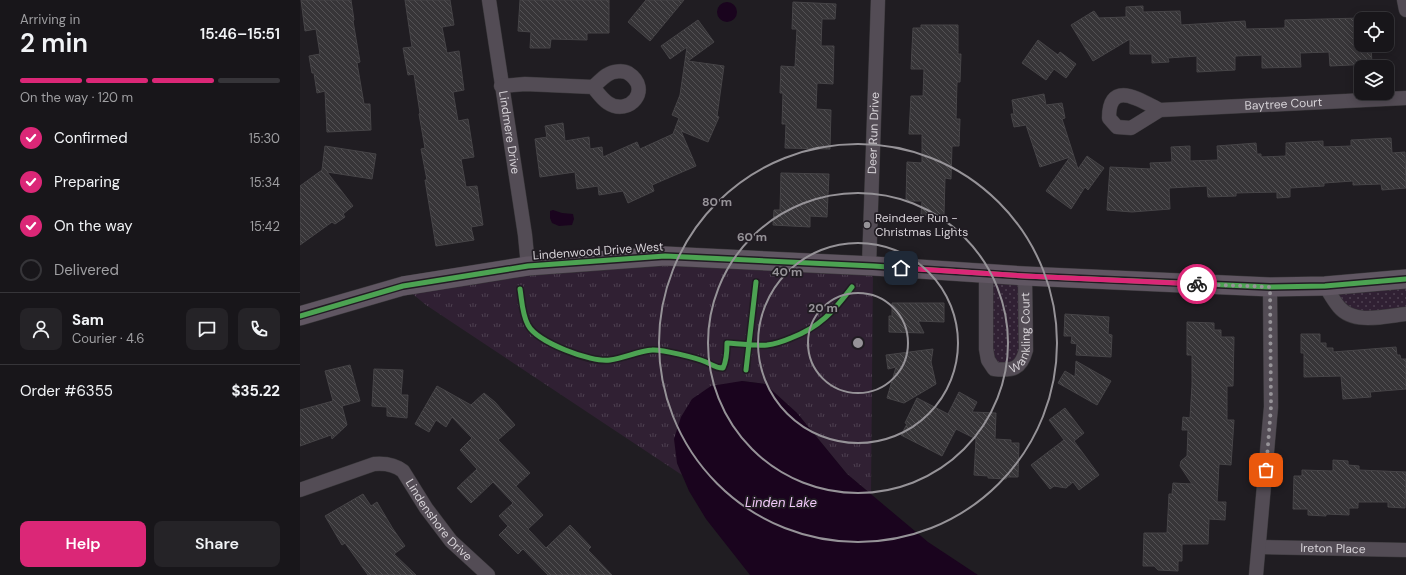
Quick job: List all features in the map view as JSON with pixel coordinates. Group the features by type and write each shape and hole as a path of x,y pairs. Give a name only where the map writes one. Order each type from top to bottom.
{"street":[{"name":"Lindmere Drive","path":"489,0 525,235 528,266"},
{"name":"Deer Run Drive","path":"869,266 878,0"},
{"path":"1404,0 1406,10"},
{"path":"501,86 525,84 593,87"},
{"name":"Baytree Court","path":"1160,110 1406,98"},
{"name":"Lindenwood Drive West","path":"300,316 403,286 528,266 665,256 869,266 1025,276 1270,287 1325,286 1406,279"},
{"name":"Wankling Court","path":"986,274 986,349 988,360 994,368 1004,370 1015,368 1023,361 1026,350 1025,276"},
{"path":"1325,286 1340,308 1351,316 1362,317 1406,314"},
{"path":"1256,575 1271,407 1270,287"},
{"name":"Lindenshore Drive","path":"300,490 374,464 398,467 403,471 426,508 451,541 488,575"},
{"name":"Ireton Place","path":"1259,547 1406,550"}],"green space":[{"path":"665,256 873,266 871,494 847,474 797,413 765,384 742,381 677,463 682,475 426,305 403,286"},
{"path":"986,274 1025,276 1023,361 994,369"},
{"path":"1406,279 1406,314 1362,317 1325,286"}],"water":[{"path":"723,2 731,2 737,8 737,16 731,22 723,22 717,16 717,8"},
{"path":"553,210 573,214 574,219 572,225 559,226 552,223 550,211"},
{"name":"Linden Lake","path":"742,381 765,384 797,413 847,474 928,542 978,575 750,575 706,519 689,491 677,463 674,439 681,417 692,399 711,386"}],"building":[{"path":"301,0 351,0 360,62 357,63 364,104 370,104 371,130 327,132 325,91 317,93 314,73 312,73 309,56 320,54 316,29 305,31"},
{"path":"405,0 450,0 454,25 442,27 447,53 459,51 464,90 453,92 458,121 468,119 474,157 461,159 466,187 477,186 483,225 471,227 474,240 436,246 421,149 425,148 414,74 408,75 403,48 412,47"},
{"path":"520,0 609,0 609,33 587,33 587,40 551,39 550,48 530,48 531,32 518,31"},
{"path":"646,0 684,0 650,41 628,22"},
{"path":"793,2 836,4 835,19 822,19 821,46 834,46 833,84 817,83 816,109 831,110 830,149 785,148 786,124 782,124 783,93 780,93 781,66 795,67 797,29 792,29"},
{"path":"1143,6 1143,12 1180,11 1181,25 1245,21 1246,29 1285,28 1285,20 1354,18 1354,52 1371,52 1372,60 1354,60 1354,65 1330,66 1329,52 1300,53 1301,67 1262,68 1262,55 1235,56 1235,70 1197,72 1197,56 1168,58 1169,62 1152,63 1152,54 1130,54 1130,39 1093,61 1071,25 1094,11 1099,18 1126,17 1126,7"},
{"path":"698,20 714,42 688,61 724,66 717,116 719,117 708,142 681,131 696,166 652,185 654,191 628,203 623,191 599,195 598,186 577,189 575,172 540,177 535,139 547,137 545,126 563,123 565,141 589,137 590,149 602,147 603,157 637,142 640,149 673,134 679,118 672,115 680,95 687,47 670,59 661,46"},
{"path":"921,25 958,25 958,54 961,54 960,82 957,82 956,119 960,119 959,146 952,146 951,179 945,178 944,215 921,215 922,201 906,201 907,162 922,163 922,134 909,134 911,96 923,96 924,69 911,69 913,28 921,28"},
{"path":"1038,40 1058,55 1060,52 1076,64 1066,78 1054,69 1046,80 1022,63"},
{"path":"1044,94 1046,105 1062,103 1065,118 1062,119 1078,169 1087,156 1104,168 1088,190 1085,187 1071,209 1046,191 1070,157 1040,167 1026,125 1014,127 1011,114 1014,114 1012,100"},
{"path":"1391,138 1392,153 1405,152 1406,188 1382,190 1381,184 1353,185 1353,181 1324,183 1324,186 1290,188 1290,197 1277,198 1277,192 1236,193 1236,196 1208,197 1207,186 1169,188 1170,209 1132,212 1107,210 1110,167 1151,169 1150,163 1172,162 1171,147 1190,146 1190,161 1218,160 1217,146 1256,143 1257,154 1261,154 1261,157 1286,156 1286,143 1323,141 1323,147 1351,146 1351,140"},
{"path":"325,146 376,154 372,179 327,172 353,206 343,214 345,217 335,224 332,222 300,245 300,186 322,170"},
{"path":"781,173 829,174 827,217 810,216 810,227 773,225 774,210 780,210"},
{"path":"892,303 944,303 944,322 918,321 924,333 889,332 889,316 892,316"},
{"path":"1065,314 1109,317 1108,334 1112,335 1111,357 1076,355 1077,344 1071,343 1072,336 1064,336"},
{"path":"1187,322 1214,323 1214,330 1221,330 1221,337 1234,337 1233,386 1227,386 1227,420 1234,420 1231,465 1219,464 1217,502 1226,502 1225,520 1209,519 1208,544 1182,544 1182,561 1178,561 1178,571 1158,570 1154,566 1143,566 1144,533 1167,533 1169,494 1172,494 1173,483 1192,484 1180,466 1181,461 1187,456 1188,430 1182,430 1183,417 1190,418 1192,385 1192,355 1187,355"},
{"path":"1301,334 1320,334 1320,343 1326,343 1326,348 1333,348 1333,352 1396,347 1397,355 1400,355 1401,359 1406,359 1406,389 1370,392 1371,397 1343,399 1341,376 1304,377 1304,353 1301,353"},
{"path":"933,349 931,362 936,384 904,403 887,398 896,367 888,369 886,355"},
{"path":"1076,361 1111,381 1097,405 1058,383 1065,371 1075,377"},
{"path":"350,365 360,401 342,406 347,425 332,439 331,435 300,446 300,410 333,401 325,371"},
{"path":"374,369 403,370 401,395 408,395 407,418 387,416 387,407 372,406"},
{"path":"437,386 471,405 484,393 495,402 515,425 498,440 530,473 516,486 543,515 528,529 546,548 570,525 591,547 588,550 612,575 548,575 523,549 518,554 499,535 508,526 499,516 513,503 493,482 471,503 457,488 477,469 460,450 472,438 452,417 446,427 436,420 429,432 415,424"},
{"path":"959,392 977,402 972,412 996,413 995,439 1011,440 1011,443 1019,443 1018,477 1007,477 1006,479 988,478 988,476 974,475 976,439 956,429 942,456 901,435 917,398 948,414"},
{"path":"1065,408 1084,433 1074,441 1099,475 1079,490 1073,482 1066,488 1054,486 1050,489 1031,465 1064,440 1049,420"},
{"path":"1333,460 1348,461 1348,465 1359,466 1359,470 1406,472 1405,508 1388,507 1388,502 1358,502 1358,508 1349,508 1349,515 1326,514 1326,516 1308,515 1308,509 1293,509 1294,476 1302,476 1302,470 1333,471"},
{"path":"363,494 371,506 377,502 405,546 394,554 416,575 368,575 345,543 342,545 325,516"}],"cycle path":[{"path":"300,316 403,286 528,266 665,256 873,266 1025,276 1270,287 1325,286 1406,279"},
{"path":"746,370 756,282"},
{"path":"520,289 523,312 526,321 533,332 565,350 578,355 601,360 610,360 657,350 687,356 701,360 716,367 723,368 726,359 727,343 767,345 801,334 826,317 839,304 852,287"}],"way so far":[{"path":"1197,284 1270,287 1271,407 1266,470"}],"place":[{"name":"Reindeer Run - Christmas Lights","path":"867,225"}],"route":[{"path":"901,268 1025,276 1197,284"}]}
